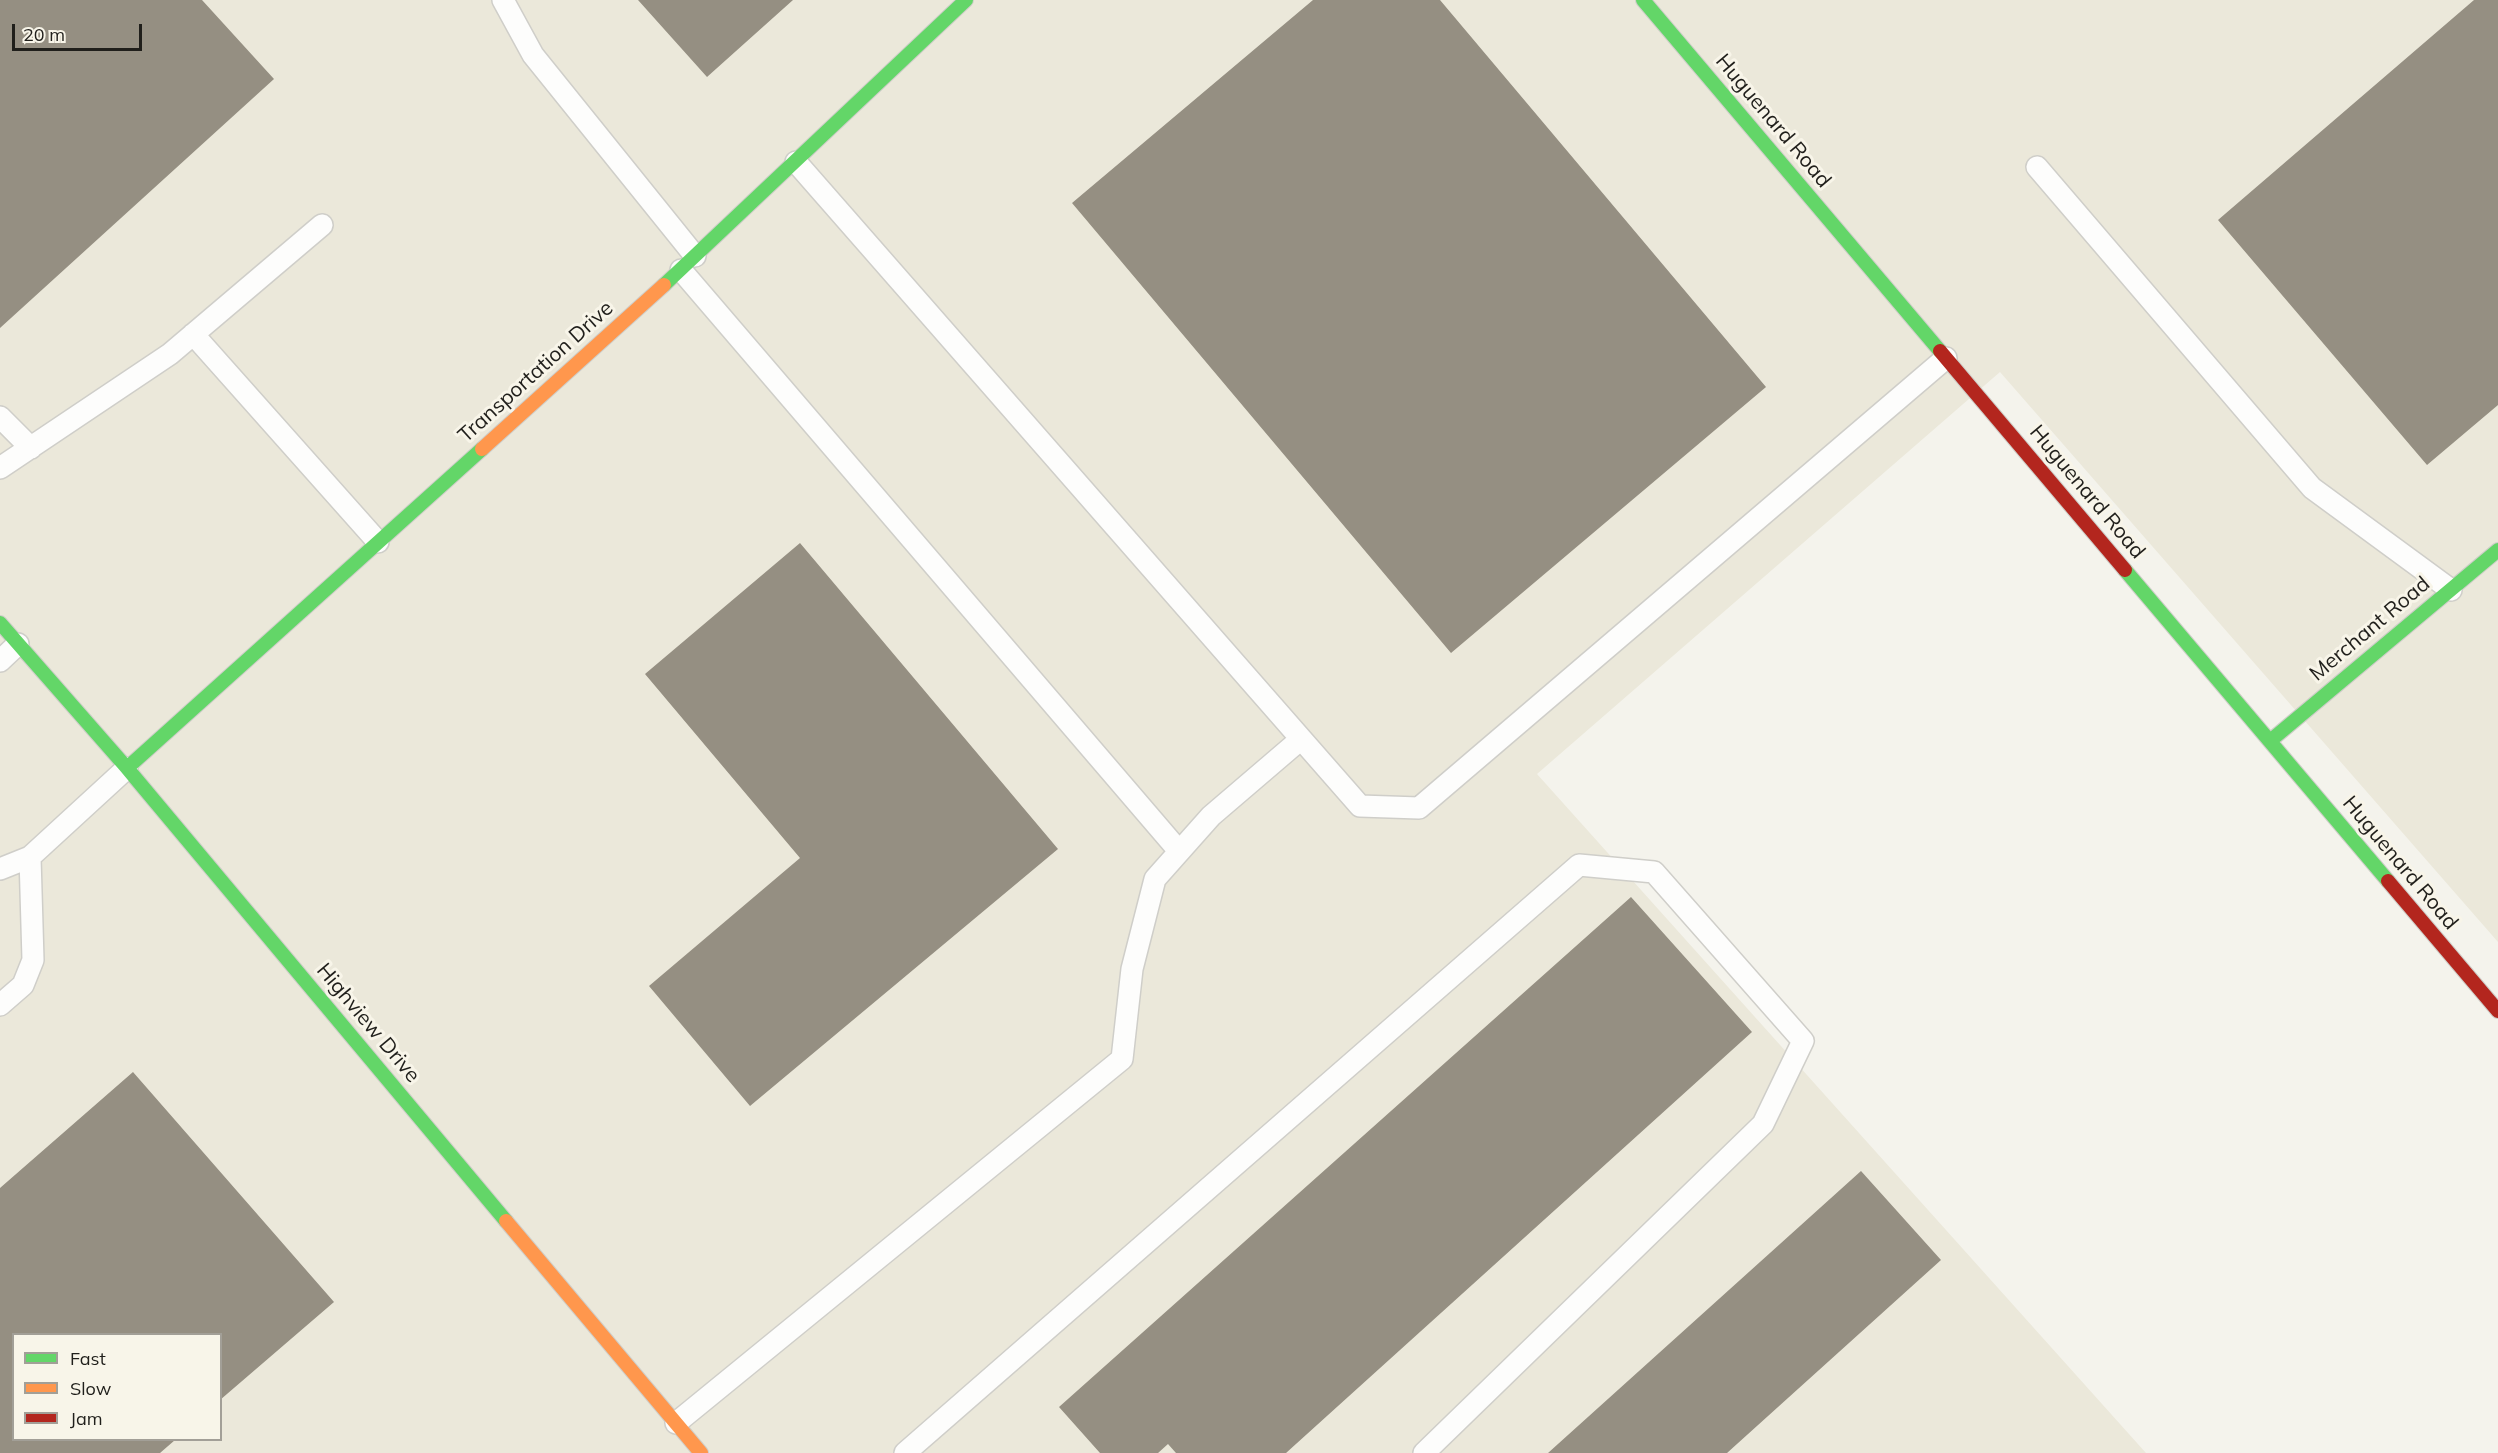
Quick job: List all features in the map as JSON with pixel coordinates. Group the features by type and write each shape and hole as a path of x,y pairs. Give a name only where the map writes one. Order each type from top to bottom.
{"street":[{"name":"Huguenard Road","path":"1643,0 2498,1011"},
{"name":"Transportation Drive","path":"127,768 688,263 963,1"},
{"name":"Merchant Road","path":"2270,741 2498,550"},
{"name":"Highview Drive","path":"0,623 127,768 701,1453"}],"lane":[{"path":"502,0 532,55 688,263 1179,851"},
{"path":"796,162 1360,806 1419,808 1946,358"},
{"path":"2037,167 2312,488 2451,590"},
{"path":"0,468 170,354 322,225"},
{"path":"194,334 378,542"},
{"path":"0,417 31,448"},
{"path":"0,661 18,644"},
{"path":"676,1423 1122,1059 1132,969 1155,879 1211,816 1301,739"},
{"path":"0,869 30,857 127,768"},
{"path":"0,1005 23,985 33,960 30,857"},
{"path":"905,1453 1579,865 1654,872 1803,1041 1763,1124 1424,1453"}],"shaded area":[{"path":"0,0 2498,0 2498,942 2000,372 1537,774 2146,1453 0,1453"}],"building":[{"path":"0,0 202,0 274,79 0,328"},
{"path":"638,0 793,0 707,77"},
{"path":"1313,0 1440,0 1766,387 1451,653 1072,203"},
{"path":"2474,0 2498,0 2498,405 2427,465 2218,220"},
{"path":"800,543 1058,849 750,1106 649,986 800,858 645,674"},
{"path":"1631,897 1752,1032 1286,1453 1176,1453 1168,1444 1158,1453 1100,1453 1059,1407"},
{"path":"133,1072 334,1302 222,1398 222,1333 12,1333 12,1441 174,1441 160,1453 0,1453 0,1188"},
{"path":"1861,1171 1941,1260 1727,1453 1548,1453"}],"traffic: fast":[{"path":"664,285 966,0"},
{"path":"1643,0 1940,351"},
{"path":"127,768 482,449"},
{"path":"2270,741 2498,550"},
{"path":"2125,570 2388,881"},
{"path":"0,623 127,768 506,1221"}],"traffic: slow":[{"path":"482,449 664,285"},
{"path":"506,1221 701,1453"}],"traffic: jam":[{"path":"1940,351 2125,570"},
{"path":"2388,881 2498,1011"}]}
